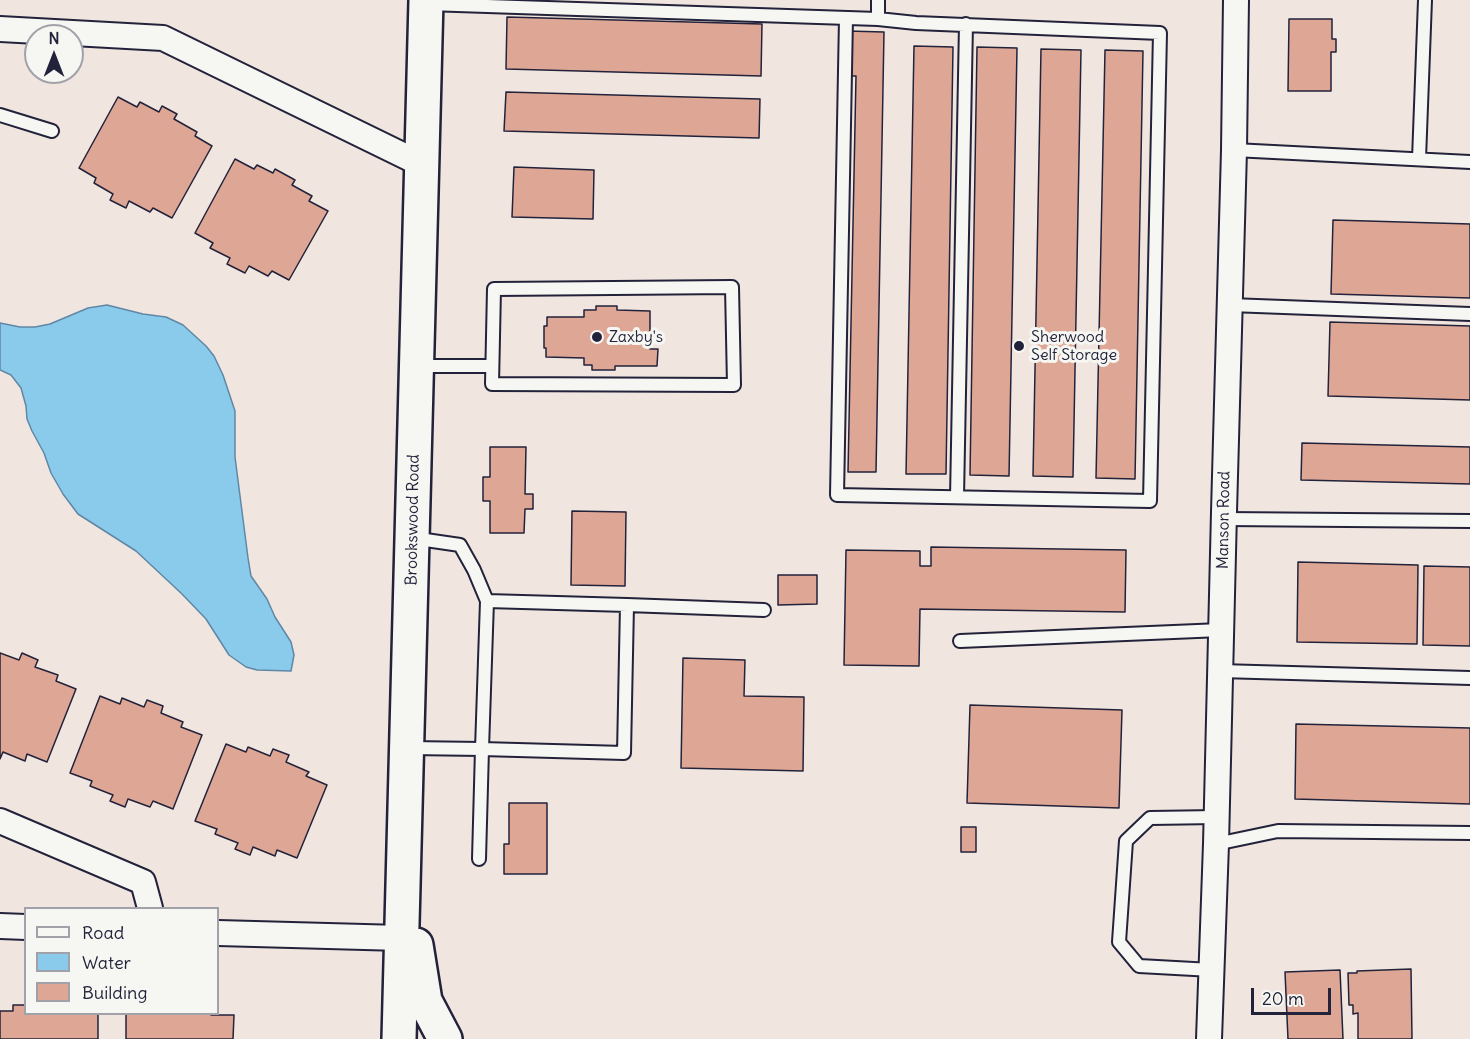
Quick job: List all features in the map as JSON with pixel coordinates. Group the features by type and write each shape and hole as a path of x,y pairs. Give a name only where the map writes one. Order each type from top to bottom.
{"main road":[{"name":"Brookswood Road","path":"399,1039 426,2"},
{"path":"404,875 425,1001 445,1039"}],"street":[{"name":"Manson Road","path":"1209,1039 1217,817 1236,0"},
{"path":"0,29 163,38 422,164"},
{"path":"0,821 143,882 149,907"},
{"path":"0,927 24,927"},
{"path":"219,933 401,938"}],"lane":[{"path":"878,0 878,19"},
{"path":"1419,159 1425,0"},
{"path":"426,2 878,19 916,23 1160,33 1150,501 837,495 846,18"},
{"path":"957,497 966,24"},
{"path":"0,115 52,131"},
{"path":"1234,150 1470,162"},
{"path":"732,287 734,385 492,384 492,366 494,289 732,287"},
{"path":"1230,305 1470,314"},
{"path":"416,366 492,366"},
{"path":"1224,519 1470,521"},
{"path":"412,538 460,545 487,601 479,859"},
{"path":"487,601 764,610"},
{"path":"408,748 624,753 627,605"},
{"path":"960,641 1221,630"},
{"path":"1220,671 1470,678"},
{"path":"1212,970 1139,966 1119,942 1126,841 1150,818 1217,817"},
{"path":"1216,844 1278,831 1470,833"}],"water":[{"path":"107,305 166,317 183,325 214,356 235,411 235,457 251,576 291,642 294,655 291,671 257,670 246,667 229,655 206,619 136,551 78,514 51,473 27,419 21,388 11,375 0,370 0,323 35,327 50,324 88,308"}],"building":[{"path":"507,17 762,24 761,76 506,69"},
{"path":"1289,19 1332,19 1332,39 1336,39 1336,52 1331,52 1331,91 1288,91"},
{"path":"847,31 884,32 876,472 848,472 856,76 846,76"},
{"path":"914,46 953,47 946,474 906,474"},
{"path":"977,47 1017,48 1009,476 970,475"},
{"path":"1041,49 1081,50 1073,477 1033,476"},
{"path":"1105,50 1143,51 1135,479 1096,478"},
{"path":"506,92 760,99 759,138 504,131"},
{"path":"118,97 137,107 140,102 159,112 162,106 177,114 174,119 197,132 195,136 212,146 172,218 153,208 150,212 129,201 126,208 110,200 113,194 94,183 96,178 79,168"},
{"path":"235,159 254,169 257,165 273,173 275,169 295,180 292,185 312,196 309,201 328,211 289,280 272,271 268,276 249,266 245,273 227,264 230,258 210,248 213,243 195,233"},
{"path":"514,167 594,170 593,219 512,217"},
{"path":"1333,220 1470,224 1470,298 1331,294"},
{"name":"Zaxby's","path":"596,306 617,306 617,310 650,311 650,349 658,349 657,366 615,366 615,370 592,370 592,365 584,365 584,358 546,357 544,326 547,326 547,317 584,317 584,310 596,310"},
{"path":"1330,322 1470,326 1470,400 1328,396"},
{"path":"1302,443 1470,447 1470,484 1301,480"},
{"path":"490,447 526,447 525,494 533,494 533,509 525,509 524,533 490,533 490,501 483,501 483,477 490,477"},
{"path":"572,511 626,512 625,586 571,585"},
{"path":"931,547 1126,550 1125,612 920,609 919,666 844,665 846,550 920,551 920,566 931,566"},
{"path":"1298,562 1418,565 1417,644 1297,642"},
{"path":"1424,566 1470,567 1470,646 1423,645"},
{"path":"778,575 817,575 817,604 778,605"},
{"path":"0,653 19,660 22,653 38,660 35,667 58,675 56,681 76,689 47,762 27,754 25,761 3,752 0,759"},
{"path":"683,658 745,660 744,696 804,697 803,771 681,768"},
{"path":"100,696 120,704 122,698 144,707 147,700 163,706 161,713 183,722 181,727 202,735 173,809 153,801 150,807 128,799 125,807 110,801 113,795 90,786 92,781 70,773"},
{"path":"970,705 1122,710 1119,808 967,803"},
{"path":"1296,724 1470,728 1470,804 1295,799"},
{"path":"226,744 246,752 248,747 270,756 273,749 289,755 286,762 309,772 306,776 327,785 297,858 277,850 275,856 253,847 250,855 235,849 238,843 215,834 217,829 195,821"},
{"path":"509,803 547,803 547,874 504,874 504,844 509,844"},
{"path":"961,827 976,827 976,852 961,852"},
{"path":"1411,969 1412,1039 1358,1039 1358,1013 1353,1014 1353,1005 1349,1005 1348,973"},
{"path":"1340,970 1343,1039 1288,1039 1285,972"},
{"path":"13,1005 24,1005 24,1015 98,1015 98,1039 0,1039 0,1011 13,1011"},
{"path":"126,1015 234,1015 233,1039 126,1039"}],"place":[{"name":"Zaxby's","path":"597,337"},
{"name":"Sherwood Self Storage","path":"1019,346"}]}
